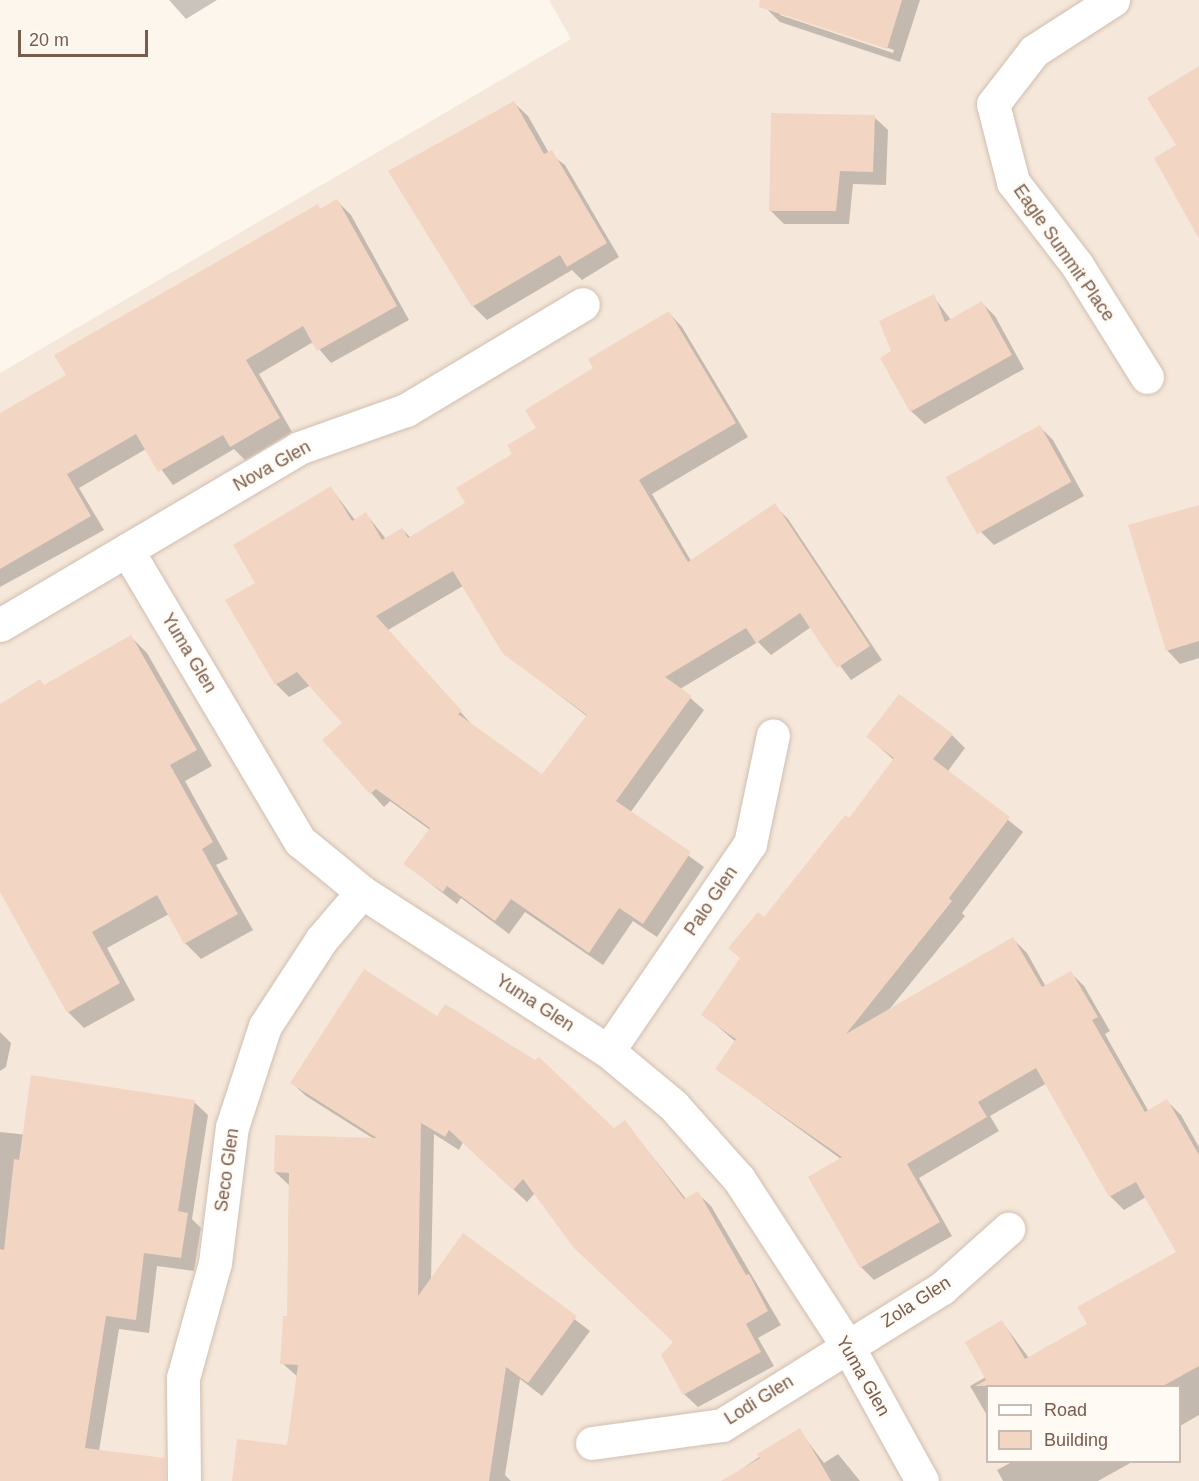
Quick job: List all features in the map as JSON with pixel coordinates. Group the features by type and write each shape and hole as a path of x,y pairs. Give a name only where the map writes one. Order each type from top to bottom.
{"street":[{"name":"Eagle Summit Place","path":"1113,0 1034,51 993,104 1012,182 1077,265 1147,377"},
{"name":"Nova Glen","path":"0,625 299,448 406,410 583,304"},
{"name":"Yuma Glen","path":"127,550 300,841 362,892 608,1051 673,1105 739,1179 847,1346 922,1481"},
{"name":"Palo Glen","path":"608,1051 750,844 773,735"},
{"name":"Seco Glen","path":"184,1481 183,1378 215,1263 232,1127 265,1026 321,940 362,892"},
{"name":"Zola Glen","path":"847,1346 942,1288 1008,1229"},
{"name":"Lodi Glen","path":"592,1443 722,1425 847,1346"}],"shaded area":[{"path":"549,0 1199,0 1199,1481 0,1481 0,373 571,39"}],"building":[{"path":"760,0 902,0 887,49 759,7"},
{"path":"1199,66 1199,239 1154,158 1176,145 1147,98"},
{"path":"514,101 544,154 552,150 607,243 567,267 560,255 472,307 388,171"},
{"path":"771,113 875,115 873,172 840,171 836,211 769,211"},
{"path":"337,199 397,306 317,351 303,326 246,360 280,418 230,447 223,435 158,472 136,434 67,474 91,516 0,569 0,413 66,375 54,355 318,204 320,209"},
{"path":"934,294 945,322 982,301 1012,355 910,412 880,358 891,351 879,321"},
{"path":"669,311 736,423 639,480 688,562 775,503 870,646 837,668 800,613 756,643 746,628 665,677 692,696 616,801 691,852 643,924 619,908 589,953 511,899 495,921 447,886 443,892 403,864 430,828 376,789 370,794 322,740 342,723 297,672 275,685 225,600 255,583 233,545 331,486 352,521 366,512 382,540 402,528 408,538 465,503 456,488 512,454 507,445 536,428 525,410 593,368 588,359","holes":["453,571 503,654 587,715 542,774 458,714 462,711 376,616"]},
{"path":"1040,425 1072,482 977,534 946,477"},
{"path":"1199,505 1199,641 1166,651 1128,525"},
{"path":"131,635 197,750 170,765 213,842 202,849 238,914 184,944 157,895 92,932 120,983 67,1013 0,892 0,704 40,679 44,685"},
{"path":"899,694 953,734 933,759 1010,817 949,898 952,901 846,1034 1013,937 1042,987 1071,971 1098,1017 1092,1020 1145,1112 1167,1099 1199,1155 1199,1366 1165,1385 975,1386 986,1380 965,1342 1002,1320 1025,1359 1087,1324 1077,1307 1176,1252 1136,1182 1109,1197 1036,1068 978,1102 987,1117 907,1164 940,1222 860,1268 808,1177 842,1157 715,1069 736,1039 701,1015 740,958 728,948 758,912 764,917 845,815 849,818 894,758 866,737"},
{"path":"364,969 437,1016 445,1004 535,1060 539,1057 614,1128 625,1120 684,1199 698,1191 746,1275 749,1274 768,1311 746,1324 761,1352 683,1395 661,1355 673,1342 574,1248 523,1179 513,1190 449,1130 445,1137 421,1123 418,1296 463,1233 577,1316 528,1383 506,1367 489,1481 232,1481 237,1439 287,1445 298,1365 280,1364 283,1316 287,1316 289,1173 274,1172 275,1135 377,1138 290,1083"},
{"path":"31,1075 195,1100 178,1211 188,1213 181,1258 144,1253 136,1320 106,1316 85,1448 165,1458 165,1481 0,1481 0,1249 4,1250 14,1159 19,1160"},
{"path":"800,1428 831,1481 721,1481 760,1458 757,1454"}]}
